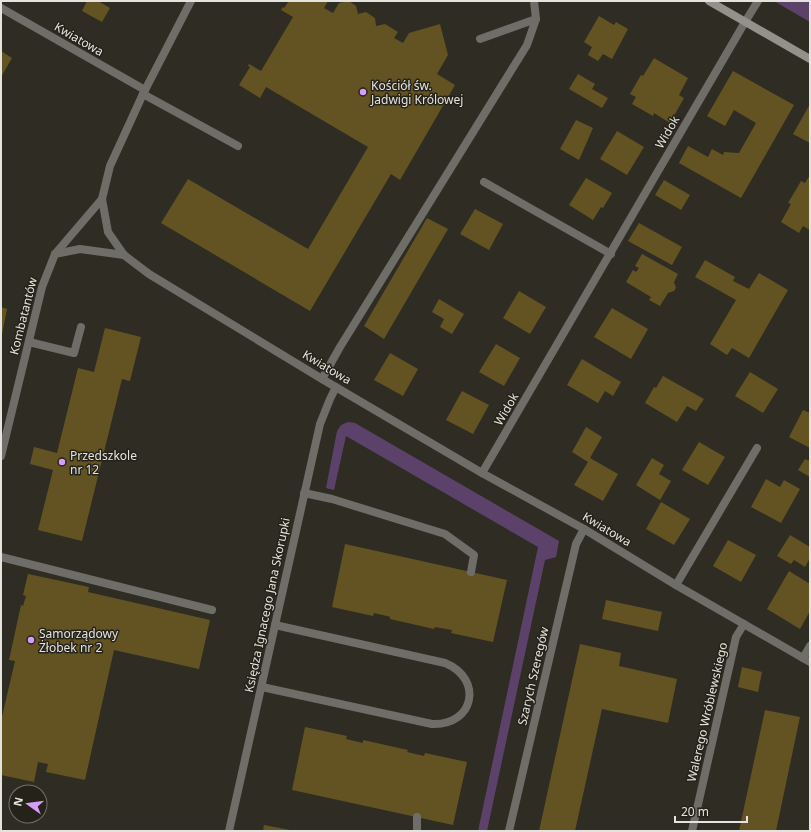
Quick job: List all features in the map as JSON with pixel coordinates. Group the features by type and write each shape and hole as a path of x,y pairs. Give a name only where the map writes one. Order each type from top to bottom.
{"main road":[{"path":"709,1 810,59"}],"street":[{"name":"Kwiatowa","path":"191,1 144,92 110,166 102,199 108,232 124,255 149,274 322,379 482,473 584,529 676,585 807,660 810,646"},
{"path":"322,379 340,347 527,45 536,19 534,1"},
{"name":"Widok","path":"482,473 758,1"},
{"name":"Kwiatowa","path":"1,8 144,92"},
{"path":"480,39 536,19"},
{"path":"144,92 238,146"},
{"path":"484,182 611,254"},
{"name":"Kombatantów","path":"1,456 42,287 55,254 102,199"},
{"path":"55,254 80,249 124,255"},
{"path":"29,342 74,353 81,327"},
{"name":"Księdza Ignacego Jana Skorupki","path":"229,831 320,424 336,387"},
{"path":"676,585 757,448"},
{"path":"304,493 332,499 445,534 474,555 471,572"},
{"name":"Szarych Szeregów","path":"509,831 576,544 584,529"},
{"path":"1,557 212,610"},
{"name":"Walerego Wróblewskiego","path":"692,831 736,638 744,624"},
{"path":"262,687 432,724 443,724 454,721 462,714 468,705 470,694 468,684 463,674 455,667 446,663 275,625"},
{"path":"417,817 417,831"}],"shaded area":[{"path":"774,1 810,1 810,22"},
{"path":"348,422 355,423 559,541 556,557 545,560 487,831 478,831 538,547 346,436 334,490 326,488 337,431 341,425"}],"building":[{"path":"87,1 98,1 110,8 102,22 82,11"},
{"name":"Kościół św. Jadwigi Królowej","path":"289,1 328,1 324,8 333,13 339,3 349,1 356,6 358,14 366,12 375,18 376,26 385,24 398,32 394,38 403,43 409,33 440,24 448,55 437,74 455,85 400,180 391,174 310,311 161,223 188,179 308,249 368,147 266,87 260,98 239,85 250,67 248,66 249,64 261,71 293,17 281,10"},
{"path":"599,16 614,25 616,22 628,29 612,59 603,54 598,61 588,55 592,47 584,42"},
{"path":"1,51 12,58 1,77"},
{"path":"654,58 688,78 679,95 684,98 670,123 654,113 653,116 632,104 636,97 630,94 641,75 643,76"},
{"path":"733,71 794,105 741,198 679,163 688,146 708,157 712,149 723,155 724,152 739,153 756,123 734,110 725,126 707,116"},
{"path":"578,74 595,84 592,89 608,98 602,108 569,89"},
{"path":"810,104 810,143 793,134"},
{"path":"576,120 593,128 579,160 560,149"},
{"path":"617,131 644,147 627,175 600,159"},
{"path":"810,175 810,230 803,226 799,233 781,222 791,204 788,203 801,181 805,183"},
{"path":"586,178 612,193 603,208 601,207 593,220 569,205"},
{"path":"664,180 690,195 681,210 655,195"},
{"path":"475,209 503,224 489,250 460,234"},
{"path":"427,218 448,229 384,339 364,326"},
{"path":"639,223 682,247 672,265 628,241"},
{"path":"642,254 678,274 674,282 676,288 674,291 668,293 660,306 649,300 651,297 626,282 633,270 636,272 639,268 635,266"},
{"path":"705,260 735,277 733,281 749,289 759,273 788,290 749,358 732,348 727,355 710,344 736,300 695,277"},
{"path":"519,291 546,307 530,334 503,318"},
{"path":"439,299 464,314 452,334 440,327 444,319 432,312"},
{"path":"1,307 7,309 2,334 1,334"},
{"path":"612,308 648,329 631,359 594,337"},
{"path":"105,328 141,337 130,381 122,379 82,541 38,530 53,470 30,464 34,447 57,453 78,368 94,372"},
{"path":"496,344 520,358 504,386 479,372"},
{"path":"390,353 418,369 403,396 374,380"},
{"path":"582,359 621,382 613,396 605,391 598,403 567,385"},
{"path":"750,372 778,389 763,413 735,396"},
{"path":"663,376 704,399 696,411 687,406 677,422 645,403 654,387 656,388"},
{"path":"462,391 489,405 473,434 446,420"},
{"path":"803,410 810,413 810,448 789,437"},
{"path":"586,427 602,437 590,458 618,474 603,501 574,485 588,462 572,452"},
{"path":"699,442 725,457 708,485 682,470"},
{"path":"652,458 664,465 659,474 671,481 660,500 636,485"},
{"path":"805,459 810,461 810,477 798,470"},
{"path":"766,479 780,487 784,480 800,489 781,523 751,507"},
{"path":"661,502 690,519 674,545 646,529"},
{"path":"790,535 810,547 810,558 805,567 794,560 791,564 777,556"},
{"path":"728,540 756,555 741,582 713,566"},
{"path":"345,544 507,580 493,642 451,633 452,630 435,627 434,629 390,619 390,617 374,613 373,616 332,607"},
{"path":"789,571 810,584 810,611 800,629 767,609"},
{"path":"28,574 89,587 88,592 210,620 199,669 114,650 85,780 46,772 48,764 38,762 34,782 1,775 1,721 15,661 9,660 21,605 23,606 26,596 23,595"},
{"path":"606,600 662,612 658,631 602,619"},
{"path":"580,644 621,653 619,666 677,679 668,723 602,709 575,831 539,831"},
{"path":"742,667 762,672 758,692 738,687"},
{"path":"765,710 800,717 776,831 739,831"},
{"path":"305,727 347,736 346,739 363,743 363,740 408,750 407,752 424,756 425,753 467,762 453,825 292,790"},
{"path":"264,825 290,830 290,831 263,831"}],"place":[{"name":"Kościół św. Jadwigi Królowej","path":"363,92"},
{"name":"Przedszkole nr 12","path":"62,462"},
{"name":"Samorządowy Żłobek nr 2","path":"31,640"}]}
